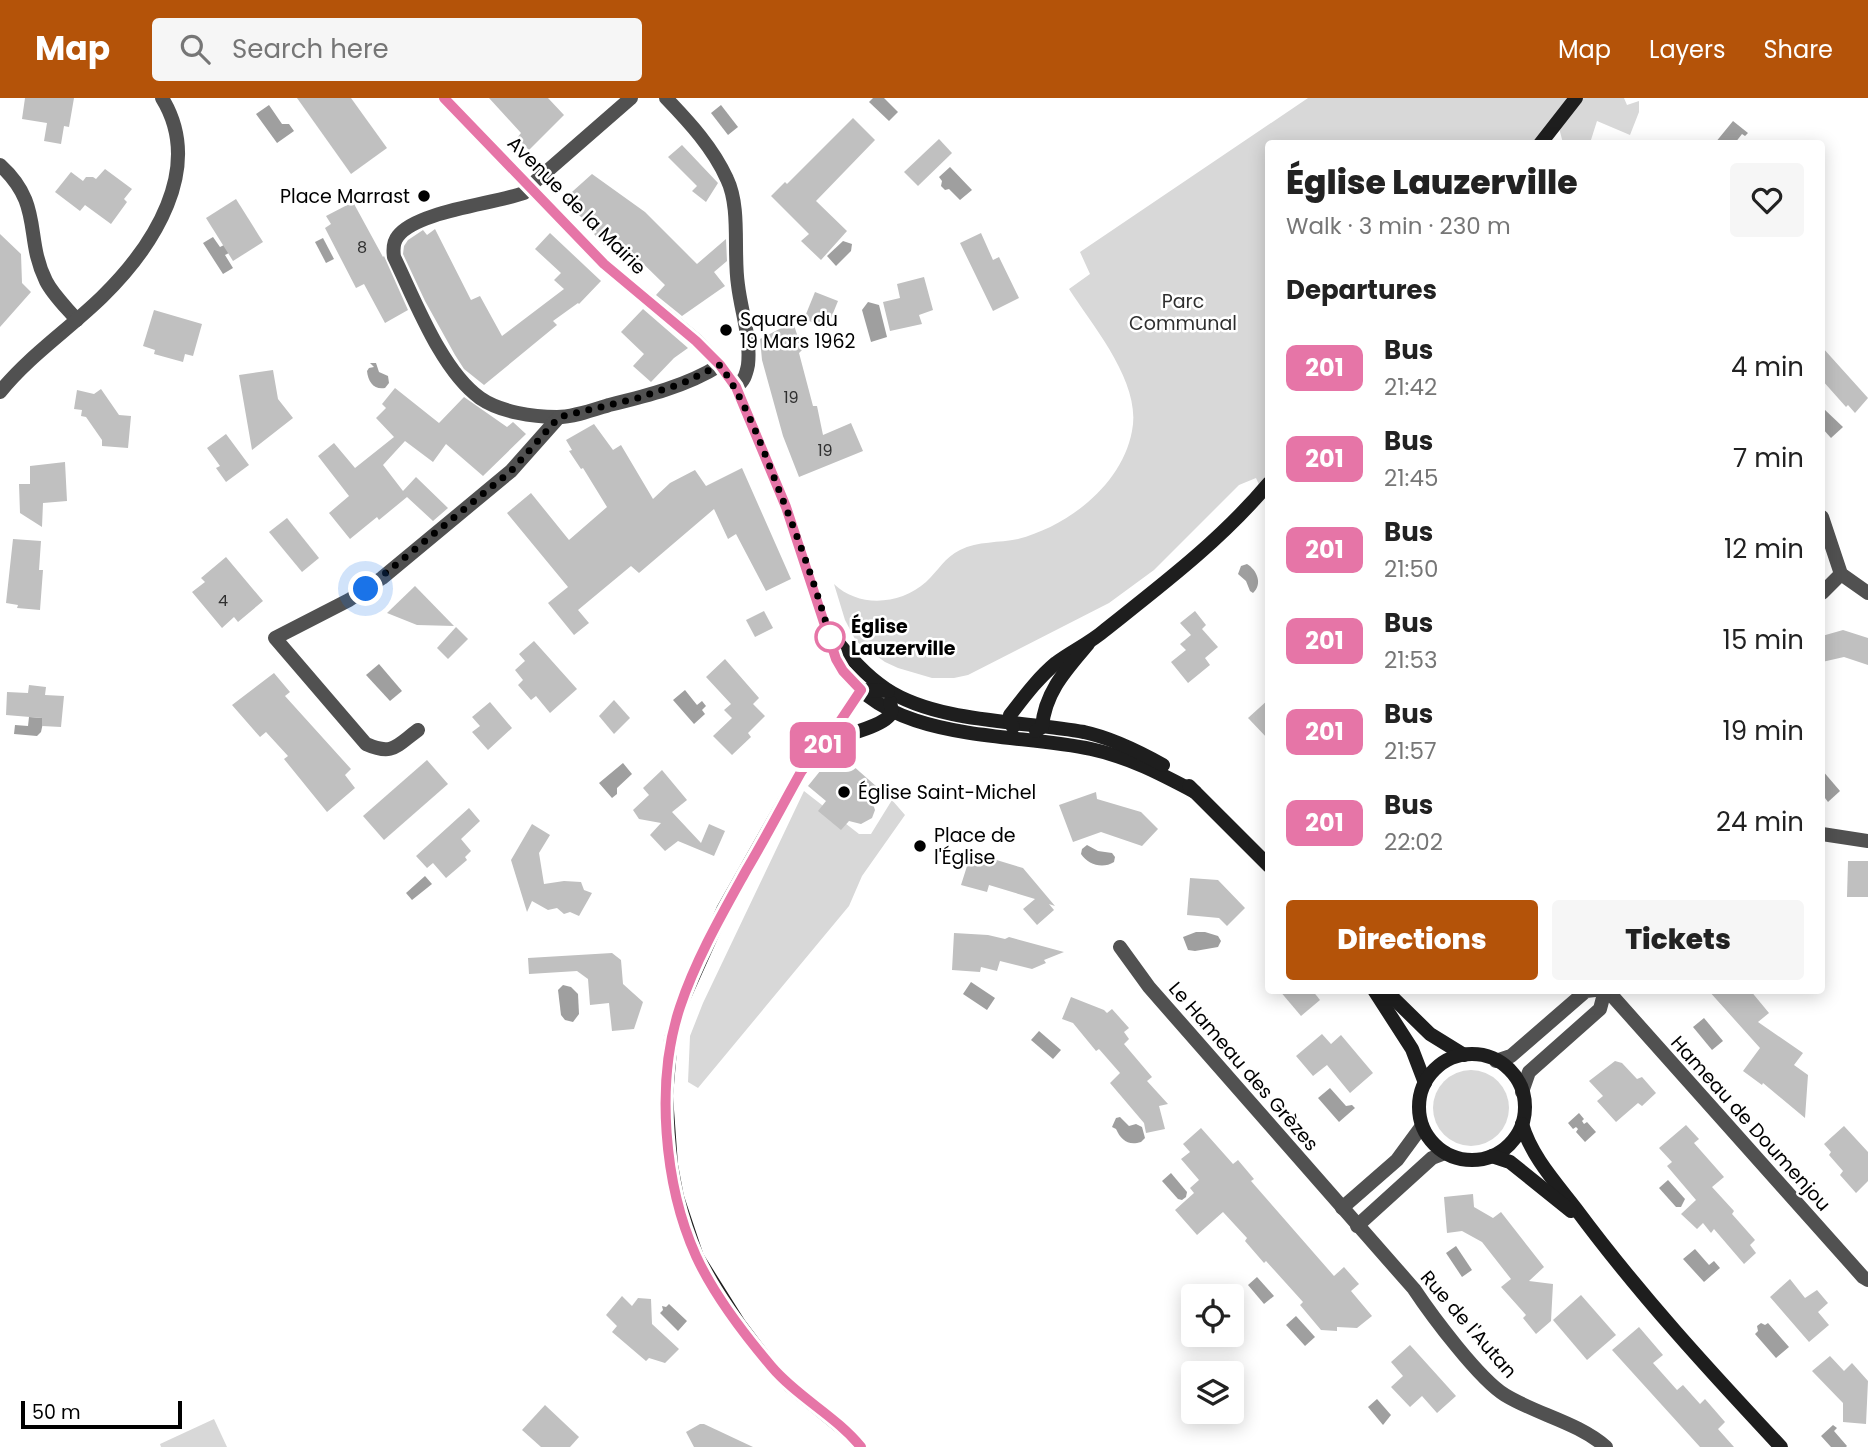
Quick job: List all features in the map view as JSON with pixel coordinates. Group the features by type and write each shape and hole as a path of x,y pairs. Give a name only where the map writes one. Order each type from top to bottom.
{"street":[{"path":"0,392 32,358 77,320 123,274 152,234 168,202 180,157 173,119 162,98"},
{"name":"Avenue de la Mairie","path":"444,98 604,264 696,341 720,365 736,387 786,507 836,659 861,690 892,711 914,721 938,727 1088,748 1146,766 1195,792"},
{"path":"631,98 524,193 453,209 408,227 397,237 393,248 394,257 451,369 480,398 494,406 513,412 559,417 638,398 683,383 720,365"},
{"path":"666,98 700,134 729,181 733,203 738,286 748,349 748,366 744,381 736,387"},
{"path":"1542,140 1576,98"},
{"path":"0,165 15,180 24,195 46,281 77,320"},
{"path":"418,730 393,749 382,751 366,744 275,638 349,600 382,578 511,471 559,417"},
{"path":"1087,644 1048,698 1042,727 1024,739 1010,722 1010,715 1044,674 1188,565 1265,487"},
{"path":"1825,526 1841,574 1868,593"},
{"path":"1825,590 1841,574"},
{"name":"Avenue de la Mairie","path":"829,634 864,672 888,691"},
{"path":"861,1447 779,1375 739,1324 716,1289 697,1257 677,1197 667,1132 666,1096 671,1039 692,977 723,910 801,772 827,741 861,690 888,691 942,711 1084,732 1134,749 1176,771 1265,862"},
{"path":"827,741 873,727 889,717 892,711 888,691"},
{"path":"1825,834 1868,841"},
{"name":"Le Hameau des Grèzes","path":"1120,947 1149,987 1382,1255"},
{"path":"1377,994 1412,1049 1425,1083"},
{"path":"1389,994 1430,1034 1464,1055"},
{"path":"1496,1061 1511,1056 1583,994"},
{"name":"Hameau de Doumenjou","path":"1522,1092 1530,1072 1600,1009 1605,994"},
{"name":"Hameau de Doumenjou","path":"1610,994 1868,1280"},
{"path":"1464,1055 1486,1056 1496,1061 1512,1073 1522,1092 1522,1124 1511,1143 1492,1156 1476,1160 1460,1159 1445,1153 1428,1136 1422,1126 1419,1111 1425,1083 1441,1065 1464,1055"},
{"path":"1522,1124 1526,1139 1537,1156 1611,1258 1781,1447"},
{"path":"1342,1208 1397,1160 1422,1126"},
{"path":"1357,1226 1432,1158 1445,1153"},
{"path":"1492,1156 1510,1162 1588,1225"},
{"name":"Rue de l'Autan","path":"1382,1255 1414,1289 1486,1379 1503,1394 1584,1431 1606,1447"}],"green space":[{"name":"Parc Communal","path":"1308,98 1624,98 1627,105 1639,101 1639,112 1630,135 1597,121 1591,140 1562,140 1559,128 1536,140 1265,140 1265,497 1256,478 1239,485 1154,570 1109,603 968,675 932,678 898,668 856,641 845,620 834,584 855,597 880,601 916,590 960,550 1037,533 1073,513 1105,485 1126,451 1132,431 1130,394 1103,338 1069,289 1090,274 1080,252"},
{"path":"804,791 859,834 871,834 892,800 905,815 862,876 849,906 698,1088 688,1082 690,1036 703,1003"},
{"path":"1471,1070 1486,1073 1498,1081 1506,1093 1509,1108 1506,1123 1498,1135 1486,1143 1471,1146 1456,1143 1444,1135 1436,1123 1433,1108 1436,1093 1444,1081 1456,1073"},
{"path":"214,1419 227,1447 161,1447 160,1444"}],"shaded area":[{"path":"873,98 884,98 898,112 889,121 869,102"},
{"path":"269,105 282,124 289,124 294,131 277,143 256,114"},
{"path":"721,105 738,127 728,135 711,113"},
{"path":"1733,121 1748,133 1745,136 1742,134 1737,140 1717,140"},
{"path":"950,167 972,190 960,200 949,189 945,190 941,186 939,177"},
{"path":"213,237 220,247 224,245 229,253 225,255 233,268 223,274 203,243"},
{"path":"323,238 334,259 326,263 315,242"},
{"path":"843,241 852,244 851,251 836,266 827,256"},
{"path":"868,302 879,305 887,337 871,342 862,310"},
{"path":"370,363 376,363 379,372 388,376 389,383 385,388 378,388 370,382 367,371 374,367"},
{"path":"1825,410 1843,427 1831,438 1825,431"},
{"path":"1247,564 1258,577 1258,586 1253,593 1238,574 1241,566"},
{"path":"379,664 402,691 390,701 366,675"},
{"path":"685,690 697,705 702,701 706,706 702,710 705,714 694,724 673,700"},
{"path":"29,717 44,718 41,732 37,736 14,734 15,725 28,726"},
{"path":"623,763 632,774 617,788 617,794 612,798 599,783"},
{"path":"1825,774 1840,791 1828,802 1825,798"},
{"path":"1087,845 1098,851 1112,853 1114,862 1101,865 1088,861 1081,854"},
{"path":"425,876 432,884 412,900 406,893"},
{"path":"1196,932 1218,936 1221,941 1218,947 1188,950 1183,937"},
{"path":"971,982 995,998 987,1010 963,994"},
{"path":"563,985 571,987 578,994 579,1014 573,1022 565,1020 561,1015 558,990"},
{"path":"1704,1018 1723,1041 1712,1050 1693,1027"},
{"path":"1039,1031 1061,1050 1053,1059 1031,1040"},
{"path":"1330,1088 1346,1106 1352,1105 1355,1108 1339,1122 1318,1098"},
{"path":"1579,1113 1584,1124 1587,1122 1596,1132 1585,1142 1576,1132 1578,1129 1573,1129 1568,1123"},
{"path":"1120,1117 1129,1126 1136,1124 1142,1127 1145,1138 1141,1142 1129,1143 1112,1127 1116,1118"},
{"path":"1171,1173 1187,1192 1182,1200 1162,1181"},
{"path":"1668,1180 1685,1199 1681,1207 1676,1207 1659,1188"},
{"path":"1456,1246 1472,1270 1462,1277 1446,1253"},
{"path":"1695,1249 1709,1265 1714,1261 1720,1268 1704,1282 1683,1259"},
{"path":"1257,1277 1274,1296 1264,1304 1248,1285"},
{"path":"669,1304 687,1321 678,1331 660,1313 662,1306"},
{"path":"1296,1316 1315,1337 1305,1346 1286,1325"},
{"path":"1761,1323 1768,1323 1789,1347 1776,1358 1755,1334"},
{"path":"1377,1399 1391,1415 1383,1425 1368,1407"},
{"path":"1833,1425 1837,1428 1834,1431 1846,1447 1831,1447 1821,1436"}],"building":[{"path":"25,98 74,98 69,127 64,126 61,144 44,141 47,123 22,119"},
{"path":"297,98 351,98 387,148 351,174"},
{"path":"489,98 548,98 564,115 529,150 517,138 521,133"},
{"path":"853,118 875,140 816,201 847,231 821,260 801,241 809,234 771,196 785,182 787,184"},
{"path":"939,139 952,153 918,186 904,172"},
{"path":"682,145 718,183 706,202 692,191 697,186 668,157"},
{"path":"105,169 132,189 124,199 127,202 111,224 85,205 80,211 55,192 71,172 83,181 86,177 96,179"},
{"path":"592,174 645,212 697,264 726,239 727,261 714,272 725,286 682,316 656,295 665,285 622,243 607,248 594,234 597,232 563,200"},
{"path":"236,199 263,242 233,261 206,218"},
{"path":"353,202 384,256 408,310 385,323 364,284 356,288 325,228 331,224 326,216"},
{"path":"435,229 471,300 480,296 502,336 564,289 554,280 561,273 535,249 550,233 601,281 579,304 553,321 557,325 484,385 464,369 455,355 403,254 408,240 423,230 427,235"},
{"path":"981,233 993,260 999,257 1019,298 993,311 960,243"},
{"path":"0,234 21,254 22,283 31,292 0,327"},
{"path":"924,277 933,310 919,315 922,324 890,331 883,302 900,298 897,284"},
{"path":"815,292 838,301 827,328 804,319"},
{"path":"643,309 688,348 674,358 651,382 633,366 644,354 621,332"},
{"path":"154,310 202,324 193,356 185,354 183,362 154,354 155,350 143,346"},
{"path":"793,322 802,350 799,353 813,406 817,406 823,435 851,423 863,451 799,477 783,436 762,360 760,339"},
{"path":"1825,350 1868,398 1855,413 1848,405 1846,407 1825,383"},
{"path":"273,370 278,399 293,418 252,450 239,375"},
{"path":"395,388 439,423 464,397 507,427 513,422 526,434 483,476 446,444 433,462 405,441 383,465 403,491 416,477 448,508 433,521 407,497 350,539 329,513 349,496 318,456 334,443 355,468 394,437 376,418 386,408 382,404"},
{"path":"101,389 119,415 131,416 128,448 102,446 102,440 86,417 81,416 82,410 74,409 77,390 94,394"},
{"path":"594,424 613,450 621,445 653,499 670,483 695,470 706,486 742,468 791,579 766,591 736,534 728,539 714,509 639,573 631,566 578,610 589,623 574,635 548,603 568,587 507,513 531,493 569,540 607,507 569,451 572,450 566,440"},
{"path":"226,434 249,465 226,482 216,468 220,466 207,448"},
{"path":"65,462 67,501 43,503 42,527 20,513 19,484 30,484 30,466"},
{"path":"287,518 319,558 302,572 269,532"},
{"path":"13,539 41,541 39,570 43,570 40,610 17,608 18,605 6,603"},
{"path":"226,557 263,601 238,622 234,617 222,628 192,592 205,582 201,578"},
{"path":"415,586 454,626 417,625 387,613"},
{"path":"764,611 773,628 755,637 746,620"},
{"path":"1195,611 1206,625 1202,629 1218,647 1205,658 1210,665 1188,683 1171,662 1186,650 1180,644 1191,635 1180,623"},
{"path":"456,627 468,639 448,659 437,648"},
{"path":"1843,630 1868,638 1868,665 1844,657 1825,661 1825,635"},
{"path":"534,641 577,689 550,713 536,696 531,700 518,685 523,680 515,670 525,661 519,654"},
{"path":"725,659 759,698 753,704 765,716 748,733 751,737 732,755 713,736 732,718 724,710 731,704 706,677"},
{"path":"274,673 290,692 285,696 351,769 345,775 355,788 327,812 284,759 288,756 266,732 260,737 232,705"},
{"path":"29,685 46,687 45,695 64,696 61,727 42,726 42,718 6,715 7,692 28,693"},
{"path":"614,700 630,718 614,734 599,716"},
{"path":"490,702 512,728 488,750 472,732 480,726 472,717"},
{"path":"1265,703 1265,736 1248,718"},
{"name":"Église Saint-Michel","path":"843,757 877,787 870,795 875,810 872,818 861,824 849,821 841,830 818,811 826,801 808,786 829,760 835,766"},
{"path":"427,760 448,784 384,840 363,816"},
{"path":"662,770 687,800 672,812 701,843 709,824 725,831 714,856 678,841 665,851 650,835 661,823 639,819 633,810 649,795 643,788"},
{"path":"1096,792 1097,799 1141,812 1158,829 1142,846 1101,832 1073,842 1059,805"},
{"path":"469,808 480,821 461,839 471,851 465,857 467,860 446,878 433,863 427,868 416,856"},
{"path":"532,824 550,835 539,853 544,884 581,882 584,890 592,893 579,916 570,912 564,914 557,908 548,910 532,901 527,912 511,860"},
{"path":"980,855 1023,868 1055,906 1049,904 1054,910 1037,925 1023,909 1035,899 989,885 987,892 961,885 968,863 977,865"},
{"path":"1848,861 1868,861 1868,897 1847,897"},
{"path":"1190,878 1218,880 1245,908 1227,926 1219,918 1187,915"},
{"path":"954,933 1005,939 1009,937 1064,952 1044,960 1046,963 1032,969 1000,961 997,971 981,967 980,972 952,970"},
{"path":"612,953 621,960 623,984 643,1002 634,1029 612,1031 609,1003 590,1005 588,979 577,971 529,974 528,958"},
{"path":"1282,994 1315,994 1320,1000 1301,1016"},
{"path":"1712,994 1753,994 1769,1013 1758,1022 1803,1053 1794,1065 1808,1075 1805,1118 1763,1083 1762,1085 1743,1071 1760,1048"},
{"path":"1071,997 1107,1013 1112,1009 1129,1028 1124,1032 1129,1039 1124,1044 1152,1077 1147,1081 1168,1104 1159,1106 1165,1129 1146,1133 1144,1123 1110,1083 1120,1073 1099,1049 1096,1051 1073,1023 1062,1019"},
{"path":"1322,1034 1331,1044 1341,1035 1373,1073 1350,1093 1327,1065 1313,1076 1296,1056"},
{"path":"1615,1061 1622,1063 1637,1079 1642,1077 1656,1093 1642,1106 1638,1103 1616,1122 1597,1101 1603,1096 1589,1081"},
{"path":"1686,1125 1699,1139 1694,1143 1724,1177 1712,1187 1755,1240 1750,1245 1756,1253 1744,1264 1714,1229 1711,1233 1703,1223 1697,1229 1681,1214 1696,1200 1667,1166 1672,1162 1659,1148"},
{"path":"1844,1126 1868,1152 1868,1181 1856,1193 1840,1175 1843,1171 1829,1155 1831,1152 1824,1144"},
{"path":"1201,1128 1233,1164 1238,1160 1254,1179 1251,1181 1334,1276 1344,1267 1359,1284 1351,1291 1372,1316 1357,1328 1337,1327 1337,1331 1321,1330 1300,1305 1303,1302 1266,1261 1264,1263 1245,1241 1247,1238 1223,1212 1197,1235 1175,1210 1194,1193 1190,1188 1199,1180 1181,1159 1190,1152 1183,1144"},
{"path":"1473,1194 1474,1207 1493,1218 1501,1212 1544,1267 1529,1281 1553,1284 1551,1321 1536,1334 1523,1318 1526,1315 1501,1287 1511,1279 1482,1242 1462,1231 1447,1233 1444,1197"},
{"path":"1790,1279 1805,1298 1817,1290 1828,1303 1818,1312 1829,1325 1809,1342 1770,1297"},
{"path":"1581,1295 1616,1335 1587,1360 1553,1320"},
{"path":"622,1296 632,1306 638,1298 651,1299 652,1324 679,1349 665,1363 649,1358 646,1361 612,1332 617,1326 606,1315"},
{"path":"1639,1327 1663,1355 1653,1363 1677,1390 1683,1385 1700,1404 1705,1399 1725,1422 1718,1429 1734,1447 1700,1447 1612,1350"},
{"path":"1410,1345 1456,1396 1437,1413 1422,1396 1410,1407 1391,1387 1403,1376 1391,1362"},
{"path":"1830,1356 1844,1371 1852,1363 1868,1381 1866,1424 1843,1422 1843,1403 1812,1371"},
{"path":"545,1405 579,1437 570,1447 541,1447 522,1430"},
{"path":"700,1424 753,1447 694,1447 686,1432"}],"bus line":[{"name":"201","path":"444,98 604,264 696,341 720,365 736,387 786,507 836,659 861,690 827,741 801,772 723,910 680,1006 671,1039 666,1096 667,1132 677,1197 697,1257 739,1324 770,1365 789,1385 847,1432 861,1447"}],"place":[{"name":"Place Marrast","path":"424,196"},
{"name":"Square du 19 Mars 1962","path":"726,330"},
{"name":"Église Lauzerville","path":"830,637"},
{"name":"Église Saint-Michel","path":"844,792"},
{"name":"Place de l'Église","path":"920,846"}],"route":[{"path":"366,589 511,471 559,417 638,398 683,383 720,365 736,387 753,424 786,507 830,637"}]}
